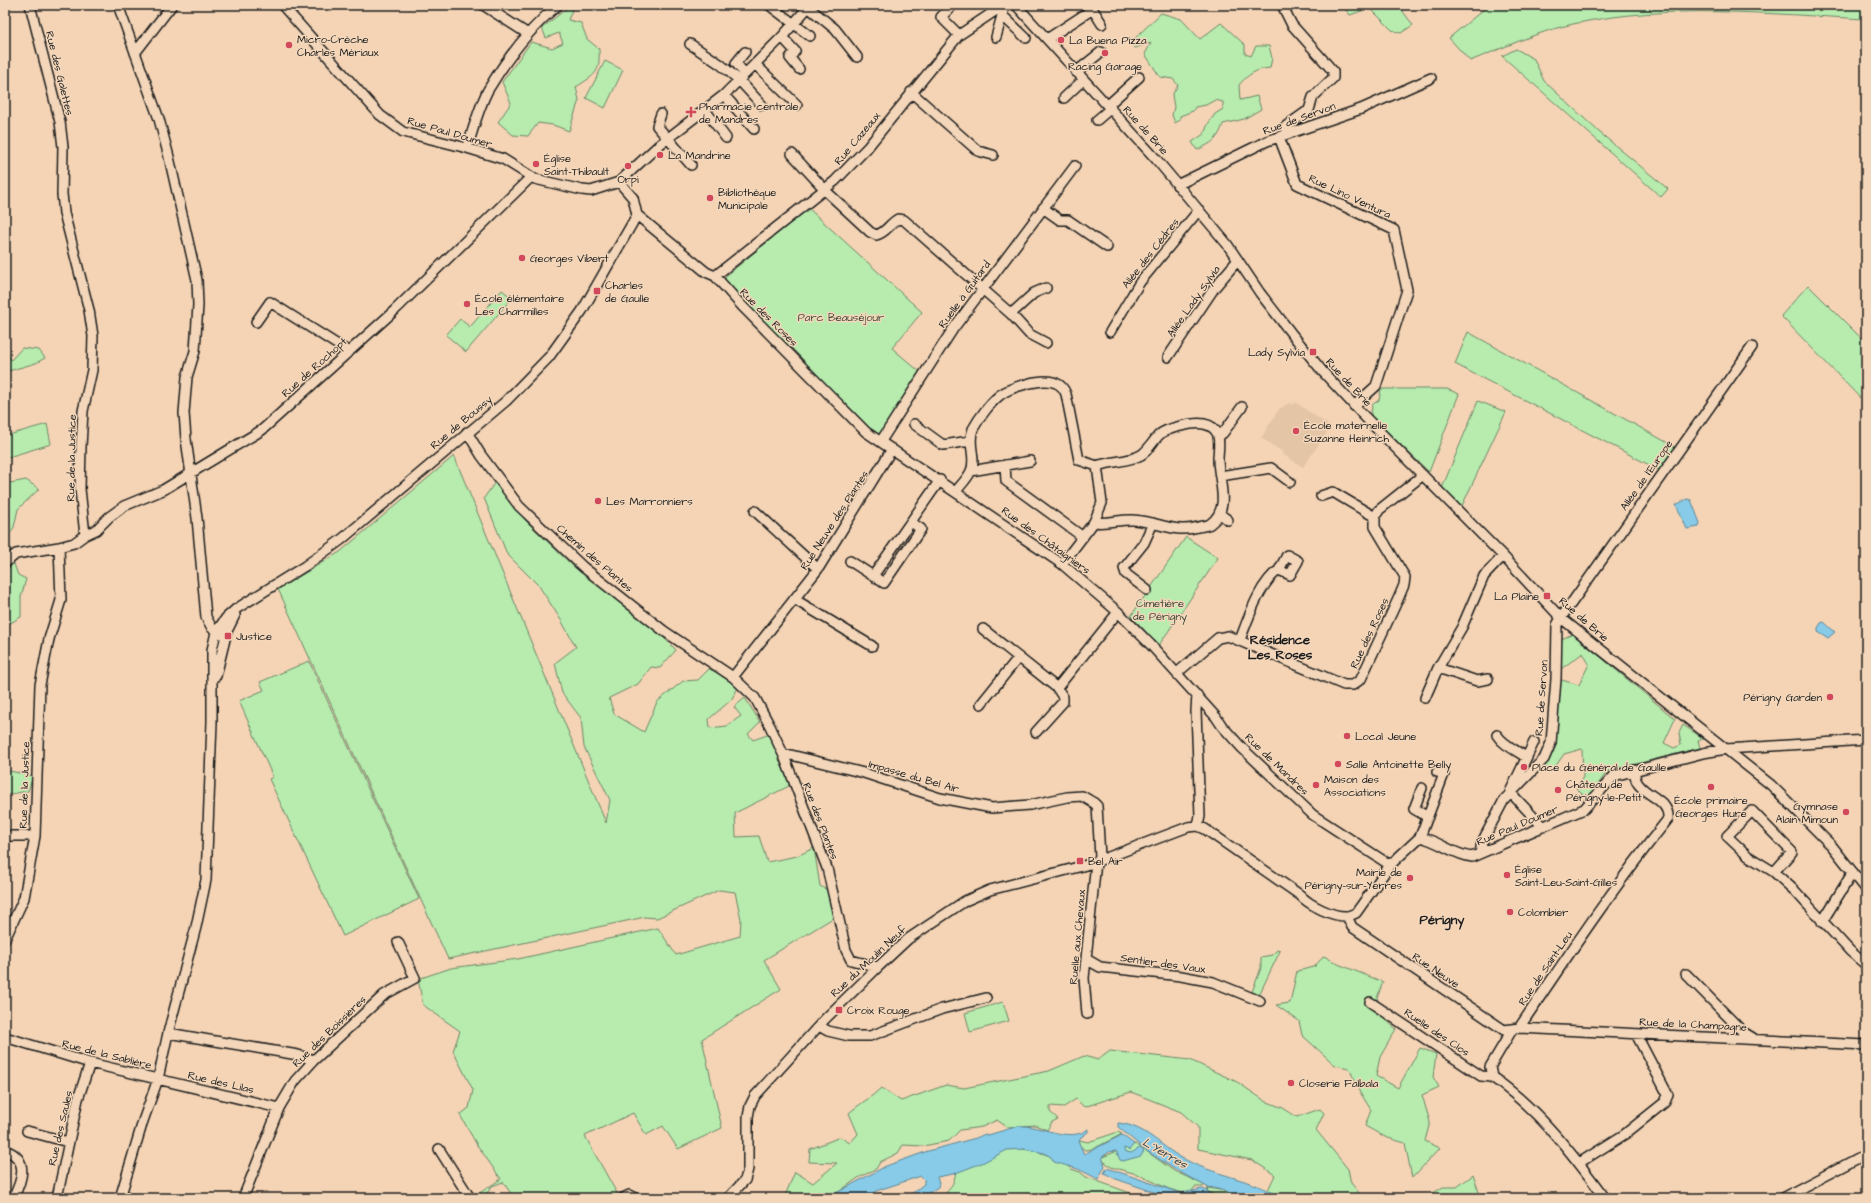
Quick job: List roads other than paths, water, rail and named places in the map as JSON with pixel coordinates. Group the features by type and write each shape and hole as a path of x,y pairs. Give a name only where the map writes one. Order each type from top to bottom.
{"street":[{"name":"Rue des Galettes","path":"30,5 60,122 63,147"},
{"path":"118,5 159,119 169,157 198,293 195,351 187,377 184,396 184,428 191,473 206,617 216,632 225,636"},
{"path":"135,53 172,5"},
{"name":"Rue Paul Doumer","path":"282,5 380,115 391,125 403,132 467,148 503,159 531,177 582,190 591,191 619,182"},
{"path":"483,5 528,34"},
{"path":"467,148 488,92 539,20 558,5"},
{"path":"769,5 810,36"},
{"path":"952,5 941,17 959,35"},
{"path":"1282,5 1292,24 1333,71 1333,78 1313,97 1309,110 1285,127"},
{"path":"637,215 633,198 619,182 668,139 724,95 782,37 809,6 835,29 857,57"},
{"path":"996,37 1002,16 1003,6"},
{"name":"Rue Cazeaux","path":"715,276 824,190 846,170 866,148 959,35 1003,6"},
{"name":"Rue de Brie","path":"1022,7 1076,72 1109,107 1199,210 1238,260 1291,333 1354,406 1503,556 1561,618 1762,777 1802,814 1832,846 1866,889"},
{"path":"1047,38 1091,7 1102,24"},
{"path":"1002,16 1026,38"},
{"path":"782,37 796,51 790,58 800,69"},
{"path":"690,44 742,77"},
{"path":"745,52 736,63 742,77 762,105"},
{"path":"1076,72 1101,52"},
{"path":"756,64 797,106"},
{"path":"1097,120 1139,77"},
{"name":"Rue de Servon","path":"1177,185 1279,137 1361,108 1431,78"},
{"path":"1064,98 1084,80"},
{"path":"911,92 978,151 993,155"},
{"path":"724,95 754,129"},
{"path":"705,110 726,138"},
{"path":"661,114 657,126 691,165"},
{"name":"Rue Lino Ventura","path":"1279,137 1297,184 1394,230 1407,290 1376,386 1354,406"},
{"name":"Rue de la Justice","path":"63,147 62,194 64,212 89,310 93,336 92,370 83,411 80,447 80,489 85,535"},
{"path":"792,154 824,190 876,235 883,233 893,221 898,219 904,220 1011,314 1029,334 1046,343"},
{"name":"Ruelle à Guitard","path":"881,441 953,329 1075,166"},
{"name":"Rue de Rochopt","path":"85,535 96,530 109,517 124,506 162,490 262,430 394,311 531,177"},
{"path":"1043,208 1060,220 1068,220 1107,247"},
{"name":"Allée des Cèdres","path":"1110,332 1140,282 1199,210"},
{"name":"Rue des Roses","path":"637,215 706,272 715,276 733,297 861,426 881,441"},
{"name":"Rue de Boussy","path":"251,601 329,549 467,432 506,401 549,357 582,311 637,215"},
{"name":"Allée Lady Sylvia","path":"1168,357 1215,287 1238,260"},
{"path":"1011,314 1034,293 1046,288"},
{"path":"256,322 270,302 349,352"},
{"name":"Allée de l'Europe","path":"1561,618 1752,347"},
{"path":"956,491 971,471 972,459 970,441 974,427 999,396 1016,386 1049,381 1062,387 1066,394 1079,460 1097,466 1140,456 1159,435 1169,428 1204,424 1211,427 1220,441 1218,459 1223,499 1220,514 1209,524 1191,530 1173,530 1153,523 1132,520 1105,524 1094,522"},
{"path":"1218,437 1223,433 1242,407"},
{"path":"914,424 943,444 970,441"},
{"name":"Chemin des Plantes","path":"467,432 481,455 519,506 583,567 664,631 733,677"},
{"name":"Rue des Châtaigniers","path":"881,441 1062,564 1118,612 1197,695"},
{"name":"Rue Neuve des Plantes","path":"733,677 818,569 892,449"},
{"path":"971,471 1030,461"},
{"path":"1005,465 1006,481 1083,537"},
{"path":"1062,564 1094,522 1102,503 1097,466"},
{"path":"1220,476 1271,468 1290,482"},
{"path":"1321,496 1333,492 1375,517 1379,510 1423,475"},
{"path":"873,576 940,480"},
{"path":"755,511 818,569"},
{"path":"1220,514 1228,520"},
{"name":"Rue des Roses","path":"1177,674 1218,638 1228,636 1344,685 1353,685 1361,679 1399,597 1404,585 1405,577 1375,527 1375,517"},
{"path":"850,561 884,583 921,529 911,522"},
{"path":"1147,590 1126,574 1124,568 1144,543 1153,523"},
{"path":"5,563 16,554 60,547 74,543 85,535"},
{"name":"Rue de la Justice","path":"5,940 24,898 35,836 40,684 47,647 61,600 60,547"},
{"path":"1425,698 1438,668 1462,627 1484,576 1503,556"},
{"path":"1240,640 1261,591 1275,572 1279,570"},
{"path":"794,599 872,646"},
{"path":"120,1198 143,1121 158,1079 168,1033 196,927 206,880 213,688 212,650 216,632 231,614 251,601"},
{"path":"213,688 225,636 234,616 251,601"},
{"path":"1057,688 1118,612"},
{"name":"Rue de Servon","path":"1480,853 1482,842 1504,800 1544,759 1550,743 1556,679 1557,625 1561,618"},
{"path":"983,630 1057,688 1063,697 1063,702 1036,732"},
{"path":"981,704 1018,658"},
{"path":"1438,668 1477,681 1488,679"},
{"name":"Rue des Plantes","path":"733,677 755,698 784,756 827,868 846,950 851,960 878,967"},
{"path":"1197,695 1196,710 1200,816 1198,826 1204,828 1300,895 1305,901 1328,912 1347,916 1356,913 1390,865 1420,837 1444,774 1437,772"},
{"name":"Rue de Mandres","path":"1197,695 1242,748 1313,815 1390,865"},
{"path":"1497,735 1501,741 1527,758"},
{"name":"Rue Paul Doumer","path":"1420,837 1429,839 1465,856 1472,857 1584,809 1614,776 1634,770 1703,753 1726,749 1866,740"},
{"path":"1534,742 1510,792 1543,827"},
{"name":"Impasse du Bel Air","path":"784,756 791,755 864,774 940,798 992,808 1030,806 1067,797 1082,796 1094,802 1097,806 1100,857 1096,862"},
{"name":"Rue de Saint-Leu","path":"1492,1076 1490,1068 1516,1029 1584,930 1633,863 1668,819 1667,810 1660,802 1637,783 1634,770"},
{"path":"1422,788 1414,810 1428,817"},
{"path":"1774,872 1792,852 1752,811 1727,836 1748,856 1774,872 1795,891 1822,922 1866,965"},
{"name":"Rue du Moulin Neuf","path":"728,1198 745,1180 748,1169 748,1117 750,1106 755,1096 819,1026 908,939 965,901 990,890 1096,862 1188,827 1198,826"},
{"path":"5,836 35,836"},
{"name":"Ruelle aux Chevaux","path":"1087,1014 1084,978 1096,862"},
{"path":"1822,922 1853,872"},
{"name":"Rue Neuve","path":"1347,916 1352,927 1504,1030 1516,1029"},
{"name":"Rue des Boissières","path":"243,1198 279,1108 295,1081 314,1060 384,995 415,978 398,942"},
{"name":"Sentier des Vaux","path":"1086,958 1100,967 1181,976 1213,982 1260,1001"},
{"path":"1686,974 1743,1032 1754,1039"},
{"path":"819,1026 828,1032 849,1036 870,1036 942,1010 986,998"},
{"name":"Ruelle des Clos","path":"1370,1002 1481,1076 1492,1076"},
{"name":"Rue de la Champagne","path":"1516,1029 1866,1045"},
{"path":"168,1033 298,1055 314,1060"},
{"path":"1579,1163 1625,1134 1665,1102 1668,1095 1636,1034"},
{"name":"Rue de la Sablière","path":"5,1037 90,1063 158,1079"},
{"name":"Rue des Saules","path":"57,1198 78,1099 90,1063"},
{"path":"1492,1076 1543,1121 1579,1163 1605,1198"},
{"name":"Rue des Lilas","path":"158,1079 279,1108"},
{"path":"27,1131 68,1142"},
{"path":"439,1149 470,1198"},
{"path":"5,1150 14,1155 19,1161 22,1169 20,1183 13,1198"},
{"path":"1782,1198 1796,1195 1866,1154"},
{"path":"721,1198 739,1187"},
{"path":"623,1198 629,1195 635,1198"}],"water":[{"path":"1687,499 1691,500 1700,523 1699,527 1687,529 1676,505"},
{"path":"1824,622 1835,632 1828,638 1818,632 1818,628 1821,623"},
{"name":"L'Yerres","path":"1118,1123 1137,1128 1145,1132 1174,1153 1194,1164 1258,1186 1282,1198 1239,1198 1228,1192 1209,1188 1174,1169 1144,1149 1118,1127"},
{"path":"1019,1126 1027,1126 1072,1135 1081,1133 1088,1129 1088,1132 1080,1138 1079,1143 1084,1154 1122,1135 1134,1144 1129,1150 1124,1148 1124,1151 1131,1153 1140,1148 1144,1151 1141,1156 1123,1161 1120,1160 1116,1151 1109,1152 1102,1157 1105,1166 1098,1179 1078,1169 1054,1162 1051,1157 1044,1153 1025,1149 1007,1150 982,1163 953,1174 937,1177 939,1184 938,1187 921,1198 906,1198 924,1184 924,1179 921,1176 876,1191 864,1198 827,1198 886,1166 928,1151 976,1138 985,1134 988,1135"},
{"path":"1107,1168 1180,1193 1203,1189 1209,1192 1212,1198 1171,1198 1116,1179 1104,1173"}],"place":[{"name":"La Buena Pizza","path":"1061,40"},
{"name":"Micro-Crèche Charles Mériaux","path":"289,45"},
{"name":"Racing Garage","path":"1105,53"},
{"name":"Pharmacie centrale de Mandres","path":"691,112"},
{"name":"La Mandrine","path":"660,155"},
{"name":"Église Saint-Thibault","path":"536,164"},
{"name":"Orpi","path":"628,166"},
{"name":"Bibliothèque Municipale","path":"710,198"},
{"name":"Georges Vibert","path":"522,258"},
{"name":"Charles de Gaulle","path":"597,291"},
{"name":"École élémentaire Les Charmilles","path":"467,304"},
{"name":"Lady Sylvia","path":"1313,352"},
{"name":"École maternelle Suzanne Heinrich","path":"1296,431"},
{"name":"Les Marronniers","path":"598,501"},
{"name":"La Plaine","path":"1547,596"},
{"name":"Justice","path":"228,636"},
{"name":"Périgny Garden","path":"1830,697"},
{"name":"Local Jeune","path":"1347,736"},
{"name":"Salle Antoinette Belly","path":"1338,764"},
{"name":"Place du Général de Gaulle","path":"1524,767"},
{"name":"Maison des Associations","path":"1316,785"},
{"name":"École primaire Georges Hure","path":"1711,787"},
{"name":"Château de Périgny-le-Petit","path":"1558,790"},
{"name":"Gymnase Alain Mimoun","path":"1846,812"},
{"name":"Bel Air","path":"1080,861"},
{"name":"Église Saint-Leu-Saint-Gilles","path":"1507,875"},
{"name":"Mairie de Périgny-sur-Yerres","path":"1410,878"},
{"name":"Colombier","path":"1510,912"},
{"name":"Croix Rouge","path":"839,1010"},
{"name":"Closerie Falbala","path":"1291,1083"}],"district":[{"name":"Résidence Les Roses","path":"1280,646"},
{"name":"Périgny","path":"1442,919"}],"park label":[{"name":"Parc Beauséjour","path":"841,317"},
{"name":"Cimetière de Périgny","path":"1160,609"}]}
